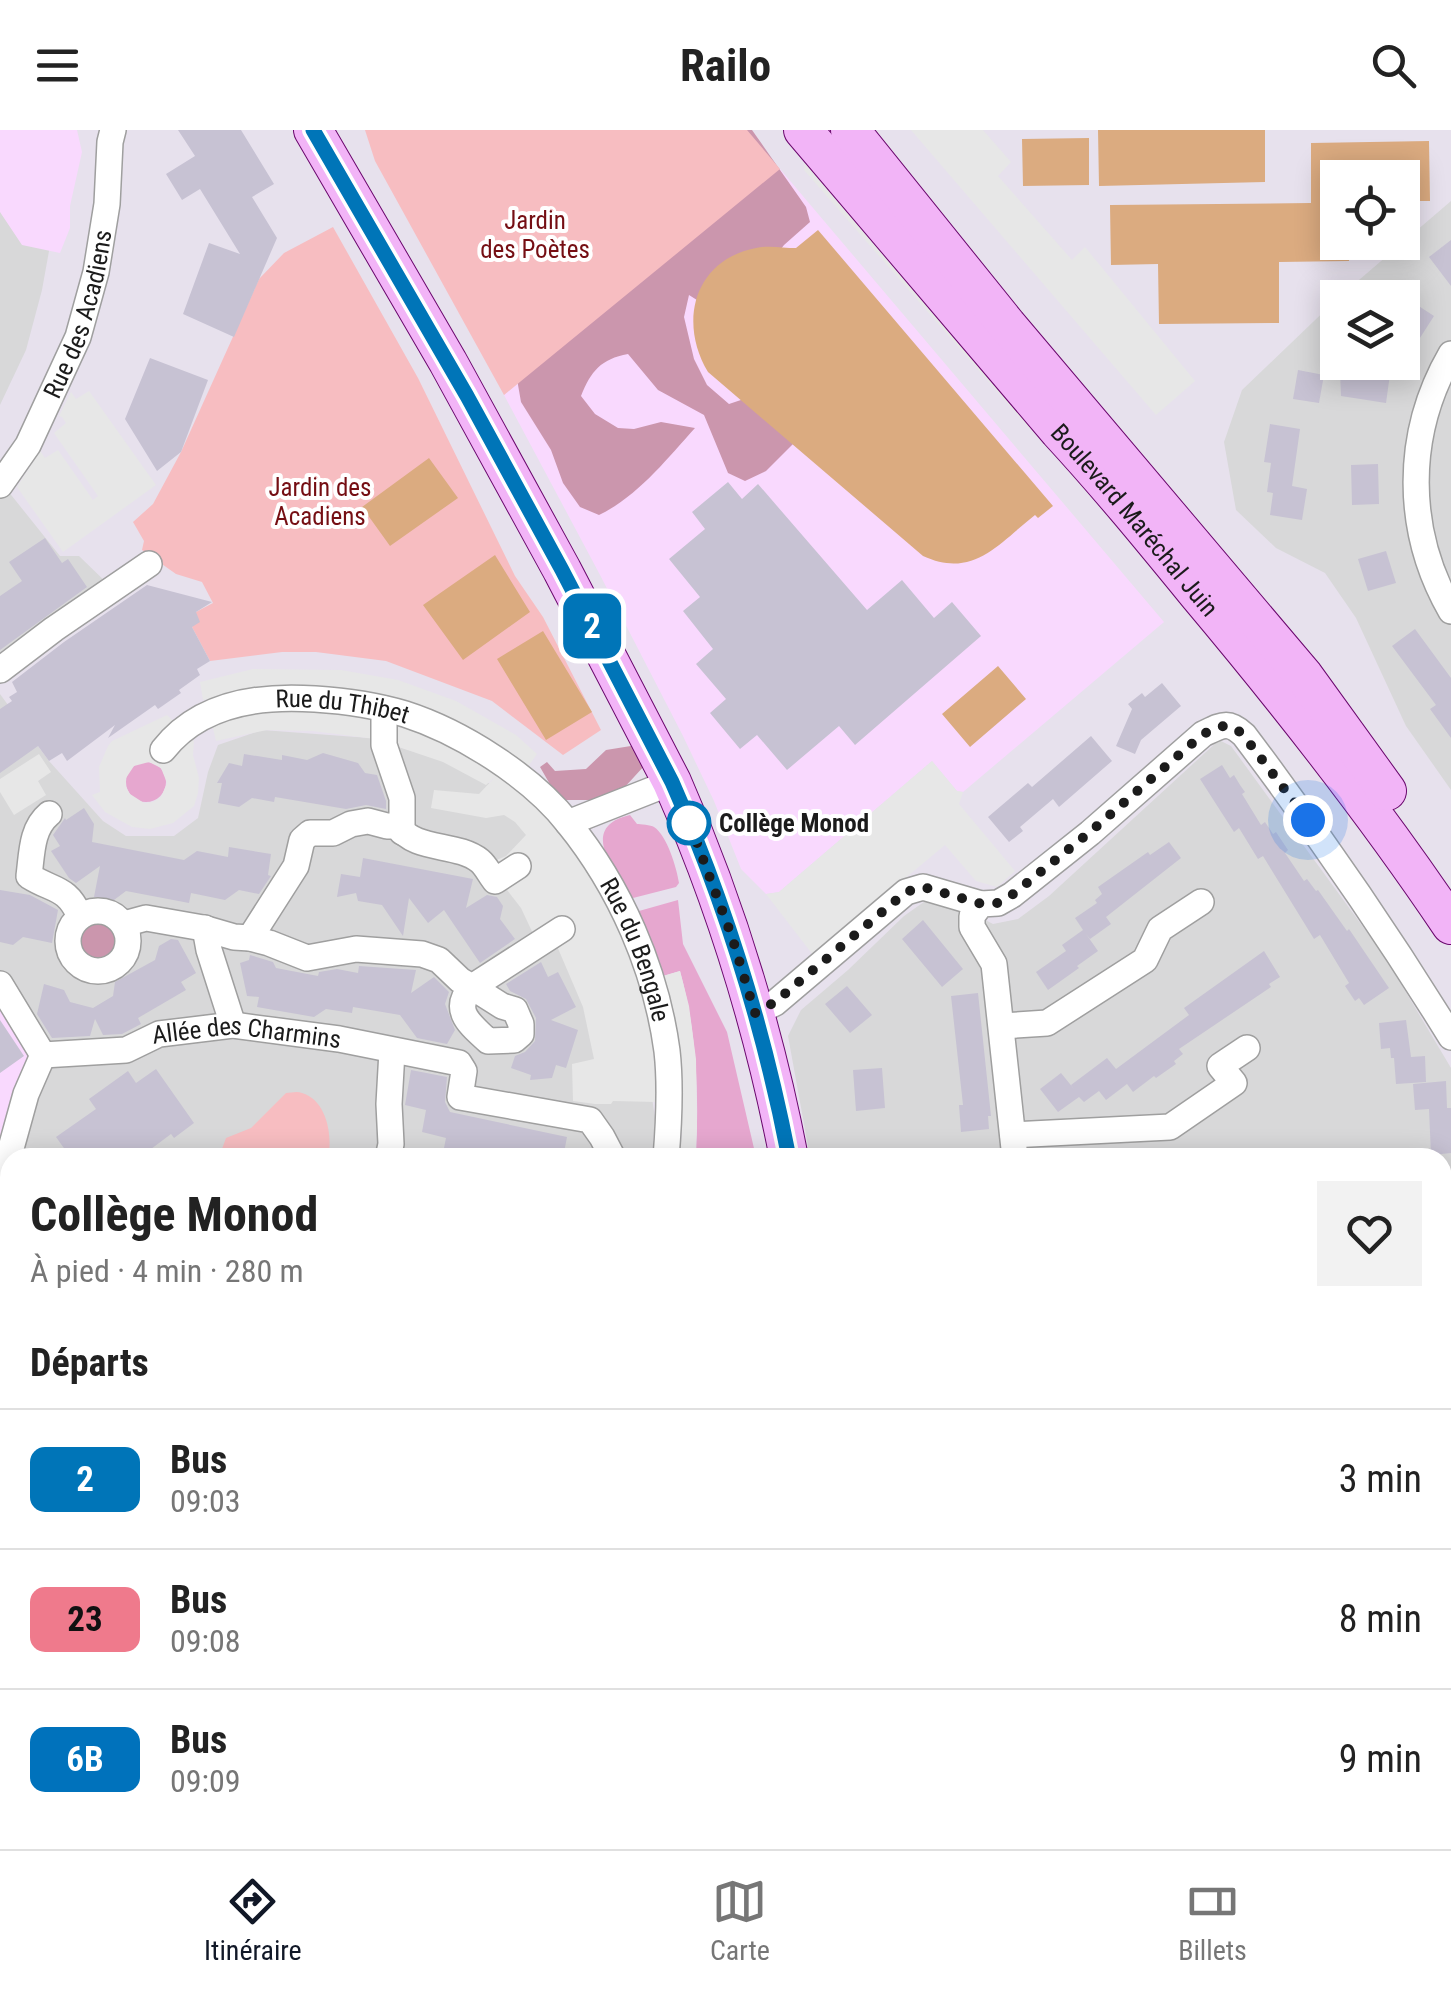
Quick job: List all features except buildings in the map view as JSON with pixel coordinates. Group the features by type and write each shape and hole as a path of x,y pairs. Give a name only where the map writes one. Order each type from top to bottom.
{"main road":[{"path":"313,130 448,362 672,782 732,937 755,1013 786,1148"},
{"name":"Boulevard Maréchal Juin","path":"803,130 1268,678 1407,859 1451,925"},
{"name":"Boulevard Maréchal Juin","path":"850,130 1007,325 1304,676 1451,883"}],"street":[{"name":"Rue des Acadiens","path":"0,485 28,445 78,337 98,262 114,130"},
{"path":"1451,354 1429,404 1418,445 1414,492 1420,534 1437,587 1451,612"},
{"path":"0,670 149,564"},
{"name":"Rue du Thibet","path":"163,750 176,733 215,710 235,704 306,698 352,702 408,715 444,730 521,778"},
{"path":"384,709 384,745 402,798 402,832"},
{"path":"755,1013 775,1002 906,892 923,887 982,904 998,903 1012,895 1203,734 1227,725 1236,727 1308,820 1451,1037"},
{"name":"Rue du Bengale","path":"521,778 568,822 605,876 623,907 646,964 666,1050 666,1148"},
{"path":"568,822 672,782"},
{"path":"49,814 34,836 30,876 63,891 80,916"},
{"path":"250,938 296,866 302,840 310,833 333,833 368,821 398,826 410,838 471,856 495,881 518,866"},
{"path":"1002,1026 1047,1023 1145,960 1160,928 1200,902"},
{"path":"982,904 972,916 972,927 994,964 1014,1146 1170,1128 1234,1083 1220,1066 1248,1048"},
{"path":"99,910 116,916 124,924 129,941 123,960 114,968 88,970 72,956 68,943 70,929 80,916 99,910"},
{"path":"124,924 146,918 205,928 308,958 356,949 422,954 439,960 460,980 472,987 502,1006 515,1010 522,1034 514,1040 488,1041 462,1010 464,995 472,987 562,930"},
{"path":"205,928 233,1026"},
{"path":"0,984 43,1055 28,1089 11,1148"},
{"name":"Allée des Charmins","path":"43,1055 126,1050 159,1034 233,1026 338,1038 459,1063"},
{"path":"481,1034 459,1063 464,1072 460,1097 590,1120 608,1148"},
{"path":"390,1148 392,1050"}],"shaded area":[{"path":"0,130 69,140 42,290 26,350 0,405"},
{"path":"0,130 77,130 82,152 70,206 70,228 60,253 22,245 0,212"},
{"path":"716,130 752,130 806,207 810,222 784,245 727,319 689,295 684,317 694,359 707,385 729,404 765,392 802,435 766,471 745,481 728,473 704,415 658,390 628,354 611,359 593,373 581,396 595,414 618,428 634,429 661,422 695,428 639,488 599,515 580,507 563,483 551,450 521,402 514,362"},
{"path":"911,130 983,130 1011,162 998,176 1072,260 1085,247 1195,381 1156,415"},
{"path":"1098,130 1265,130 1265,182 1099,186"},
{"path":"1089,138 1089,185 1023,186 1022,139"},
{"path":"1429,141 1430,201 1420,201 1420,160 1320,160 1320,260 1349,261 1279,262 1279,323 1159,324 1158,264 1111,265 1110,205 1311,203 1311,143"},
{"path":"805,148 1049,430 1029,428 804,170"},
{"path":"780,169 1164,622 963,792 957,791 932,761 779,892 766,894 741,869 683,736 504,395"},
{"path":"1451,201 1451,790 1406,726 1356,618 1325,573 1276,548 1236,510 1224,442 1242,390 1320,315 1320,380 1420,380 1420,280 1359,280 1382,260 1420,260 1420,228"},
{"path":"818,230 1053,506 1038,518 1035,515 984,555 956,563 923,556 708,372 694,333 698,296 706,279 718,265 735,255 761,247 796,248"},
{"path":"89,391 156,485 63,552 17,487 40,451 45,458 58,450 93,500 98,496 54,433 66,423 59,416 71,392 76,399"},
{"path":"429,458 458,498 390,546 362,507"},
{"path":"0,481 60,556 79,556 110,586 0,664"},
{"path":"495,555 530,612 463,660 423,605"},
{"path":"543,631 592,712 546,740 497,659"},
{"path":"998,666 1026,699 970,747 942,714"},
{"path":"253,669 341,670 398,680 456,701 516,735 537,754 527,768 358,691 296,685 203,700 200,682"},
{"path":"0,694 49,761 103,821 126,836 174,836 198,818 218,745 262,730 370,738 454,764 505,792 647,1063 655,1118 653,1148 20,1148 47,1047 0,982"},
{"path":"297,709 347,712 412,729 472,756 546,816 604,896 622,937 652,1035 657,1102 573,1101 572,1064 594,1059 583,1007 551,932 536,940 521,908 487,864 506,856 526,835 504,815 486,818 431,808 434,790 479,794 496,776 486,785 443,762 375,739 313,731 267,730 216,741 212,724"},
{"path":"167,715 194,741 199,778 194,806 173,823 150,829 132,827 105,812 92,795 100,792 99,767 112,741","holes":["149,762 161,768 167,783 161,797 144,803 130,794 126,778 134,766"]},
{"path":"1219,740 1231,746 1385,957 1451,1068 1451,1148 808,1148 788,1036 801,1010 928,899 959,906 993,924 1018,919 1049,896"},
{"path":"637,745 645,765 623,789 590,800 559,800 540,767 547,762 555,771 586,769 606,750"},
{"path":"39,754 51,772 38,781 46,795 14,815 0,792 0,779"},
{"path":"932,761 957,791 963,792 959,804 1015,871 997,887 976,881 945,845 813,955 766,894 779,892"},
{"path":"146,762 160,768 166,782 160,796 146,802 132,796 126,782 132,768"},
{"path":"630,815 637,824 654,827 663,837 676,869 676,887 633,898 617,876 603,840 614,821"},
{"path":"678,900 683,944 727,1032 754,1148 696,1148 696,1063 686,994 680,971 663,976 639,911"},
{"path":"99,916 116,924 124,941 116,958 99,966 82,958 74,941 82,924"},
{"path":"680,971 689,1006 696,1059 696,1148 680,1148 680,1071 663,976"},
{"path":"0,1000 32,1045 4,1148 0,1148"}],"green space":[{"name":"Jardin des Poètes","path":"365,130 747,130 780,169 504,395 375,161"},
{"name":"Jardin des Acadiens","path":"333,227 418,378 515,576 543,617 601,730 563,755 492,701 386,661 282,652 210,661 192,627 196,612 213,603 202,582 176,574 142,550 144,541 133,522 153,504 181,452 259,279 284,253"},
{"path":"300,1092 323,1111 329,1148 222,1148 226,1138 251,1128 286,1093"}],"bus line":[{"name":"2","path":"313,130 467,396 672,782 732,937 755,1013 787,1148"}],"place":[{"name":"Collège Monod","path":"689,823"}],"route":[{"path":"689,823 687,816 732,937 755,1013 775,1002 906,892 923,887 982,904 998,903 1012,895 1203,734 1219,727 1236,727 1308,820"}]}
